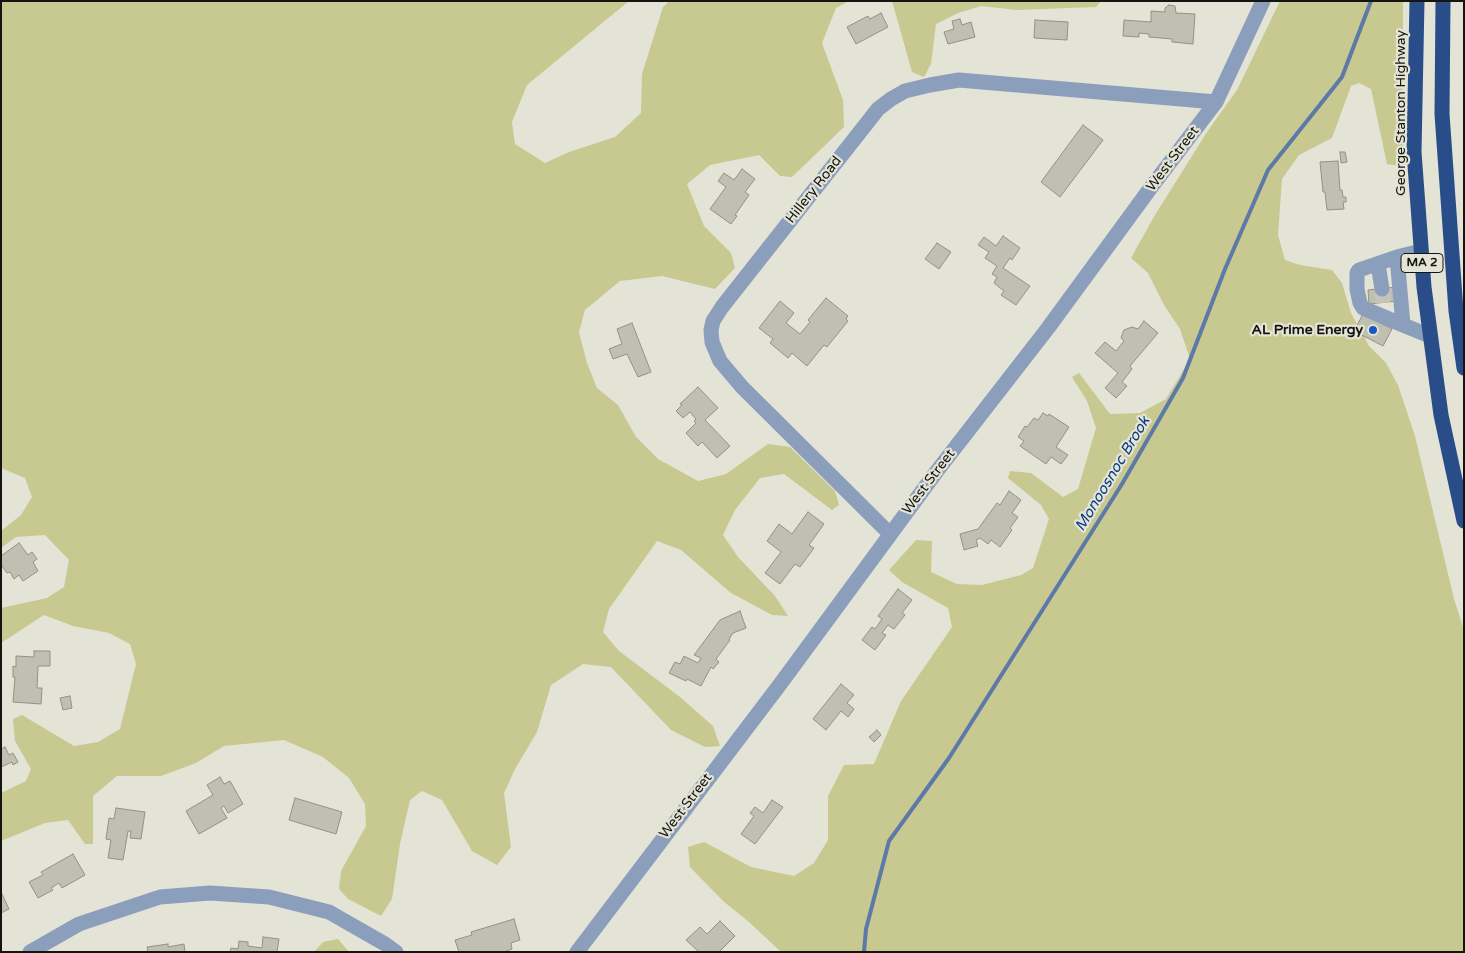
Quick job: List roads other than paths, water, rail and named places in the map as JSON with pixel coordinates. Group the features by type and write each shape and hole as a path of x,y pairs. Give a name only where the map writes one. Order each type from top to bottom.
{"highway":[{"name":"George Stanton Highway","path":"1417,1 1414,152 1420,251 1441,415 1464,521"},
{"name":"MA 2","path":"1443,1 1441,46 1442,124 1456,310 1464,368"}],"street":[{"name":"West Street","path":"577,952 937,471 1048,328 1216,102 1263,1"},
{"name":"Hillery Road","path":"890,534 742,387 720,361 712,342 711,330 713,321 722,307 878,109 905,92 959,80 1216,102"},
{"path":"1383,303 1363,308 1360,303 1358,289 1357,273 1359,270 1420,251"},
{"path":"1397,258 1403,325"},
{"path":"1378,264 1383,303 1403,325 1430,336"},
{"path":"30,952 79,924 160,897 210,893 269,897 329,912 396,952"}],"waterway":[{"name":"Monoosnoc Brook","path":"864,952 866,929 889,841 949,758 1122,484 1183,378 1225,269 1268,170 1342,77 1371,1"}],"tunnel":[{"path":"1382,289 1383,303"}],"place":[{"name":"AL Prime Energy","path":"1373,330"}]}
